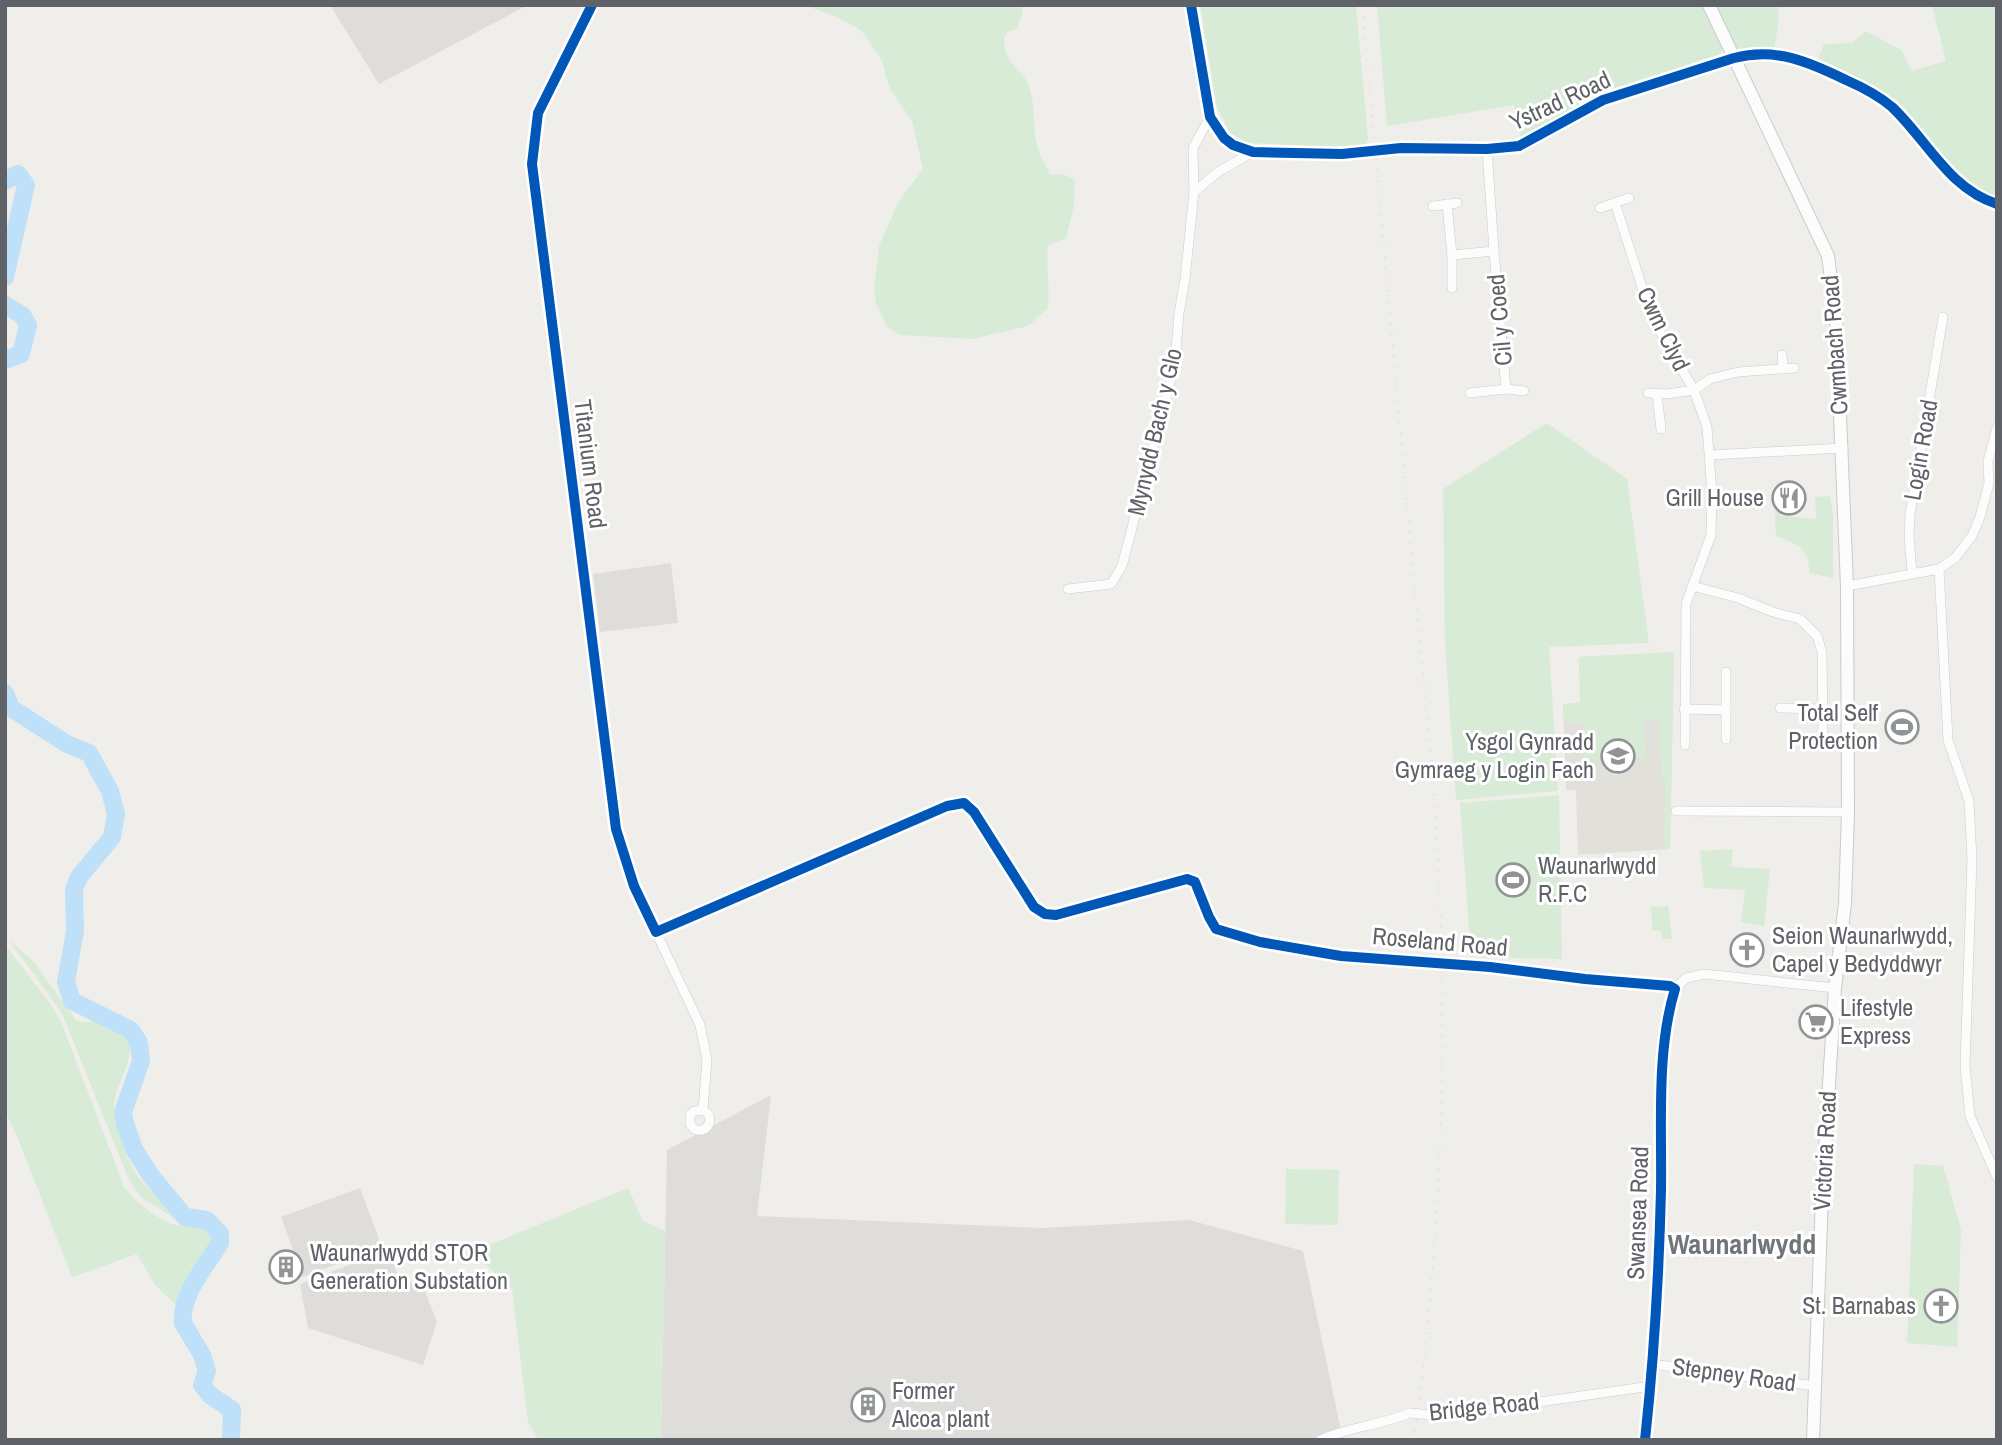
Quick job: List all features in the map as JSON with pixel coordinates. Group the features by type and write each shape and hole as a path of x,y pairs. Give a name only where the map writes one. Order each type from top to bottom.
{"main road":[{"name":"Cwmbach Road","path":"1709,5 1828,256 1836,318 1847,586"},
{"path":"1835,988 1845,903 1847,586"},
{"name":"Victoria Road","path":"1813,1440 1822,1196 1835,988"}],"street":[{"name":"Titanium Road","path":"592,5 538,113 532,164 616,829 634,886 704,1037 707,1060 703,1110"},
{"name":"Ystrad Road","path":"1191,5 1210,117 1224,138 1233,145 1253,152 1342,154 1401,148 1487,149 1519,146 1604,100 1752,53 1792,57 1863,88 1891,107 1961,186 1986,201 1997,204"},
{"name":"Mynydd Bach y Glo","path":"1068,589 1111,584 1122,566 1175,363 1194,192 1193,148 1210,117"},
{"name":"Cil y Coed","path":"1487,149 1506,389"},
{"path":"1194,192 1217,172 1253,152"},
{"path":"1600,208 1629,198"},
{"name":"Cwm Clyd","path":"1615,203 1652,318 1693,390 1707,427 1711,535 1686,604 1685,745"},
{"name":"Cil y Coed","path":"1433,206 1452,204 1452,288"},
{"name":"Cil y Coed","path":"1452,255 1493,251"},
{"name":"Login Road","path":"1912,572 1910,514 1937,328 1943,317"},
{"path":"1782,355 1783,369"},
{"path":"1661,429 1653,393 1693,390 1710,379 1728,375 1794,368"},
{"name":"Cil y Coed","path":"1470,393 1506,389 1524,391"},
{"path":"1847,586 1939,569 1955,558 1972,536 1989,483 1988,461 1997,428"},
{"path":"1710,455 1843,448"},
{"path":"1939,569 1948,740 1969,801 1972,859 1966,1091 1970,1116 1997,1177"},
{"path":"1692,586 1800,619 1817,636 1822,652 1823,732"},
{"path":"1726,672 1726,739"},
{"path":"1780,708 1823,709"},
{"path":"1684,709 1726,710"},
{"name":"Roseland Road","path":"656,932 947,806 964,803 975,812 1034,907 1045,914 1056,915 1187,879 1195,882 1216,929 1260,942 1328,953 1670,986 1675,989"},
{"path":"1676,811 1688,816 1847,812"},
{"path":"1675,989 1686,978 1704,974 1835,988"},
{"name":"Swansea Road","path":"1645,1440 1653,1364 1660,1227 1664,1048 1669,1007 1675,989"},
{"name":"Stepney Road","path":"1653,1364 1815,1386"},
{"name":"Bridge Road","path":"1320,1440 1338,1432 1390,1421 1410,1413 1442,1416 1651,1386"}],"shaded area":[{"path":"330,5 528,5 379,84"},
{"path":"671,563 678,623 600,632 593,574"},
{"name":"Ysgol Gynradd Gymraeg y Login Fach","path":"1674,652 1670,849 1578,855 1576,790 1566,790 1563,704 1580,703 1579,657"},
{"path":"771,1095 757,1216 1042,1228 1189,1220 1303,1251 1343,1440 661,1440 667,1150"},
{"path":"360,1188 382,1247 303,1277 281,1217"},
{"path":"388,1250 402,1286 420,1279 437,1322 423,1365 308,1328 300,1284"}],"green space":[{"path":"804,5 1022,5 1017,29 1009,31 1004,37 1007,54 1028,84 1038,148 1050,175 1063,174 1075,180 1074,206 1066,238 1048,245 1048,308 1028,326 973,339 900,335 887,327 876,303 874,289 879,246 899,201 923,169 912,121 890,89 881,59 861,30 837,17"},
{"path":"1200,5 1356,5 1368,139 1365,148 1248,143 1230,133 1217,107"},
{"path":"1377,5 1701,5 1722,48 1720,58 1602,99 1521,142 1514,105 1387,126"},
{"path":"1716,5 1778,5 1779,19 1774,52 1738,53"},
{"path":"1932,5 1997,5 1997,202 1962,185 1893,102 1817,63 1824,44 1852,43 1866,31 1901,50 1912,71 1946,61"},
{"path":"1547,423 1627,479 1649,643 1549,647 1558,791 1456,800 1445,643 1443,489"},
{"path":"1830,496 1833,516 1833,578 1809,573 1807,558 1800,548 1776,536 1775,522 1776,509 1781,503 1781,516 1816,519 1815,497"},
{"path":"1674,652 1670,849 1664,849 1665,780 1662,779 1659,718 1644,720 1646,758 1584,760 1583,722 1564,722 1563,704 1580,703 1579,657"},
{"name":"Waunarlwydd R.F.C","path":"1559,795 1562,959 1471,957 1460,803"},
{"path":"1733,849 1731,867 1770,869 1764,926 1741,922 1745,890 1704,888 1700,851"},
{"path":"1668,906 1672,939 1663,939 1661,931 1652,931 1651,907"},
{"path":"9,940 33,961 76,1020 89,1022 108,1017 120,1024 127,1034 130,1053 114,1105 127,1156 138,1176 153,1192 186,1217 210,1229 212,1237 206,1257 175,1304 155,1285 137,1254 72,1277 5,1111 5,945 51,1005 62,1024 124,1187 156,1216 179,1226 180,1222 141,1197 129,1180 62,1013"},
{"path":"1914,1164 1943,1166 1961,1230 1957,1347 1907,1343"},
{"path":"1286,1169 1339,1170 1338,1225 1285,1224"},
{"path":"628,1188 643,1221 665,1231 661,1440 539,1440 528,1422 512,1289 472,1252"}],"waterway":[{"path":"5,181 18,174 26,185 5,277"},
{"path":"5,305 22,315 28,325 21,354 5,360"},
{"path":"5,693 11,708 67,744 89,753 110,791 116,814 112,837 79,877 74,889 75,931 66,982 72,1001 131,1030 139,1043 141,1061 123,1112 134,1149 151,1176 185,1217 207,1220 220,1234 220,1243 190,1291 183,1312 183,1323 202,1355 207,1371 202,1385 210,1395 232,1410 231,1440"}],"railway":[{"path":"1362,5 1430,749 1442,953 1442,1093 1435,1232 1414,1440"}],"cycle path":[{"path":"592,5 538,113 532,164 616,829 634,886 656,932 947,806 964,803 974,812 1034,907 1045,914 1056,915 1187,879 1195,882 1216,929 1260,942 1341,956 1490,967 1670,986 1675,989 1662,1063 1659,1253 1645,1440"},
{"path":"1191,5 1210,117 1224,138 1233,145 1253,152 1342,154 1401,148 1487,149 1519,146 1603,100 1734,58 1764,54 1792,58 1819,67 1876,95 1905,120 1965,187 1997,204"}],"place":[{"name":"Grill House","path":"1789,498"},
{"name":"Total Self Protection","path":"1902,727"},
{"name":"Ysgol Gynradd Gymraeg y Login Fach","path":"1618,756"},
{"name":"Waunarlwydd R.F.C","path":"1513,880"},
{"name":"Seion Waunarlwydd, Capel y Bedyddwyr","path":"1747,950"},
{"name":"Lifestyle Express","path":"1816,1022"},
{"name":"Waunarlwydd STOR Generation Substation","path":"286,1267"},
{"name":"St. Barnabas","path":"1941,1306"},
{"name":"Former Alcoa plant","path":"868,1405"}],"district":[{"name":"Waunarlwydd","path":"1742,1244"}]}
